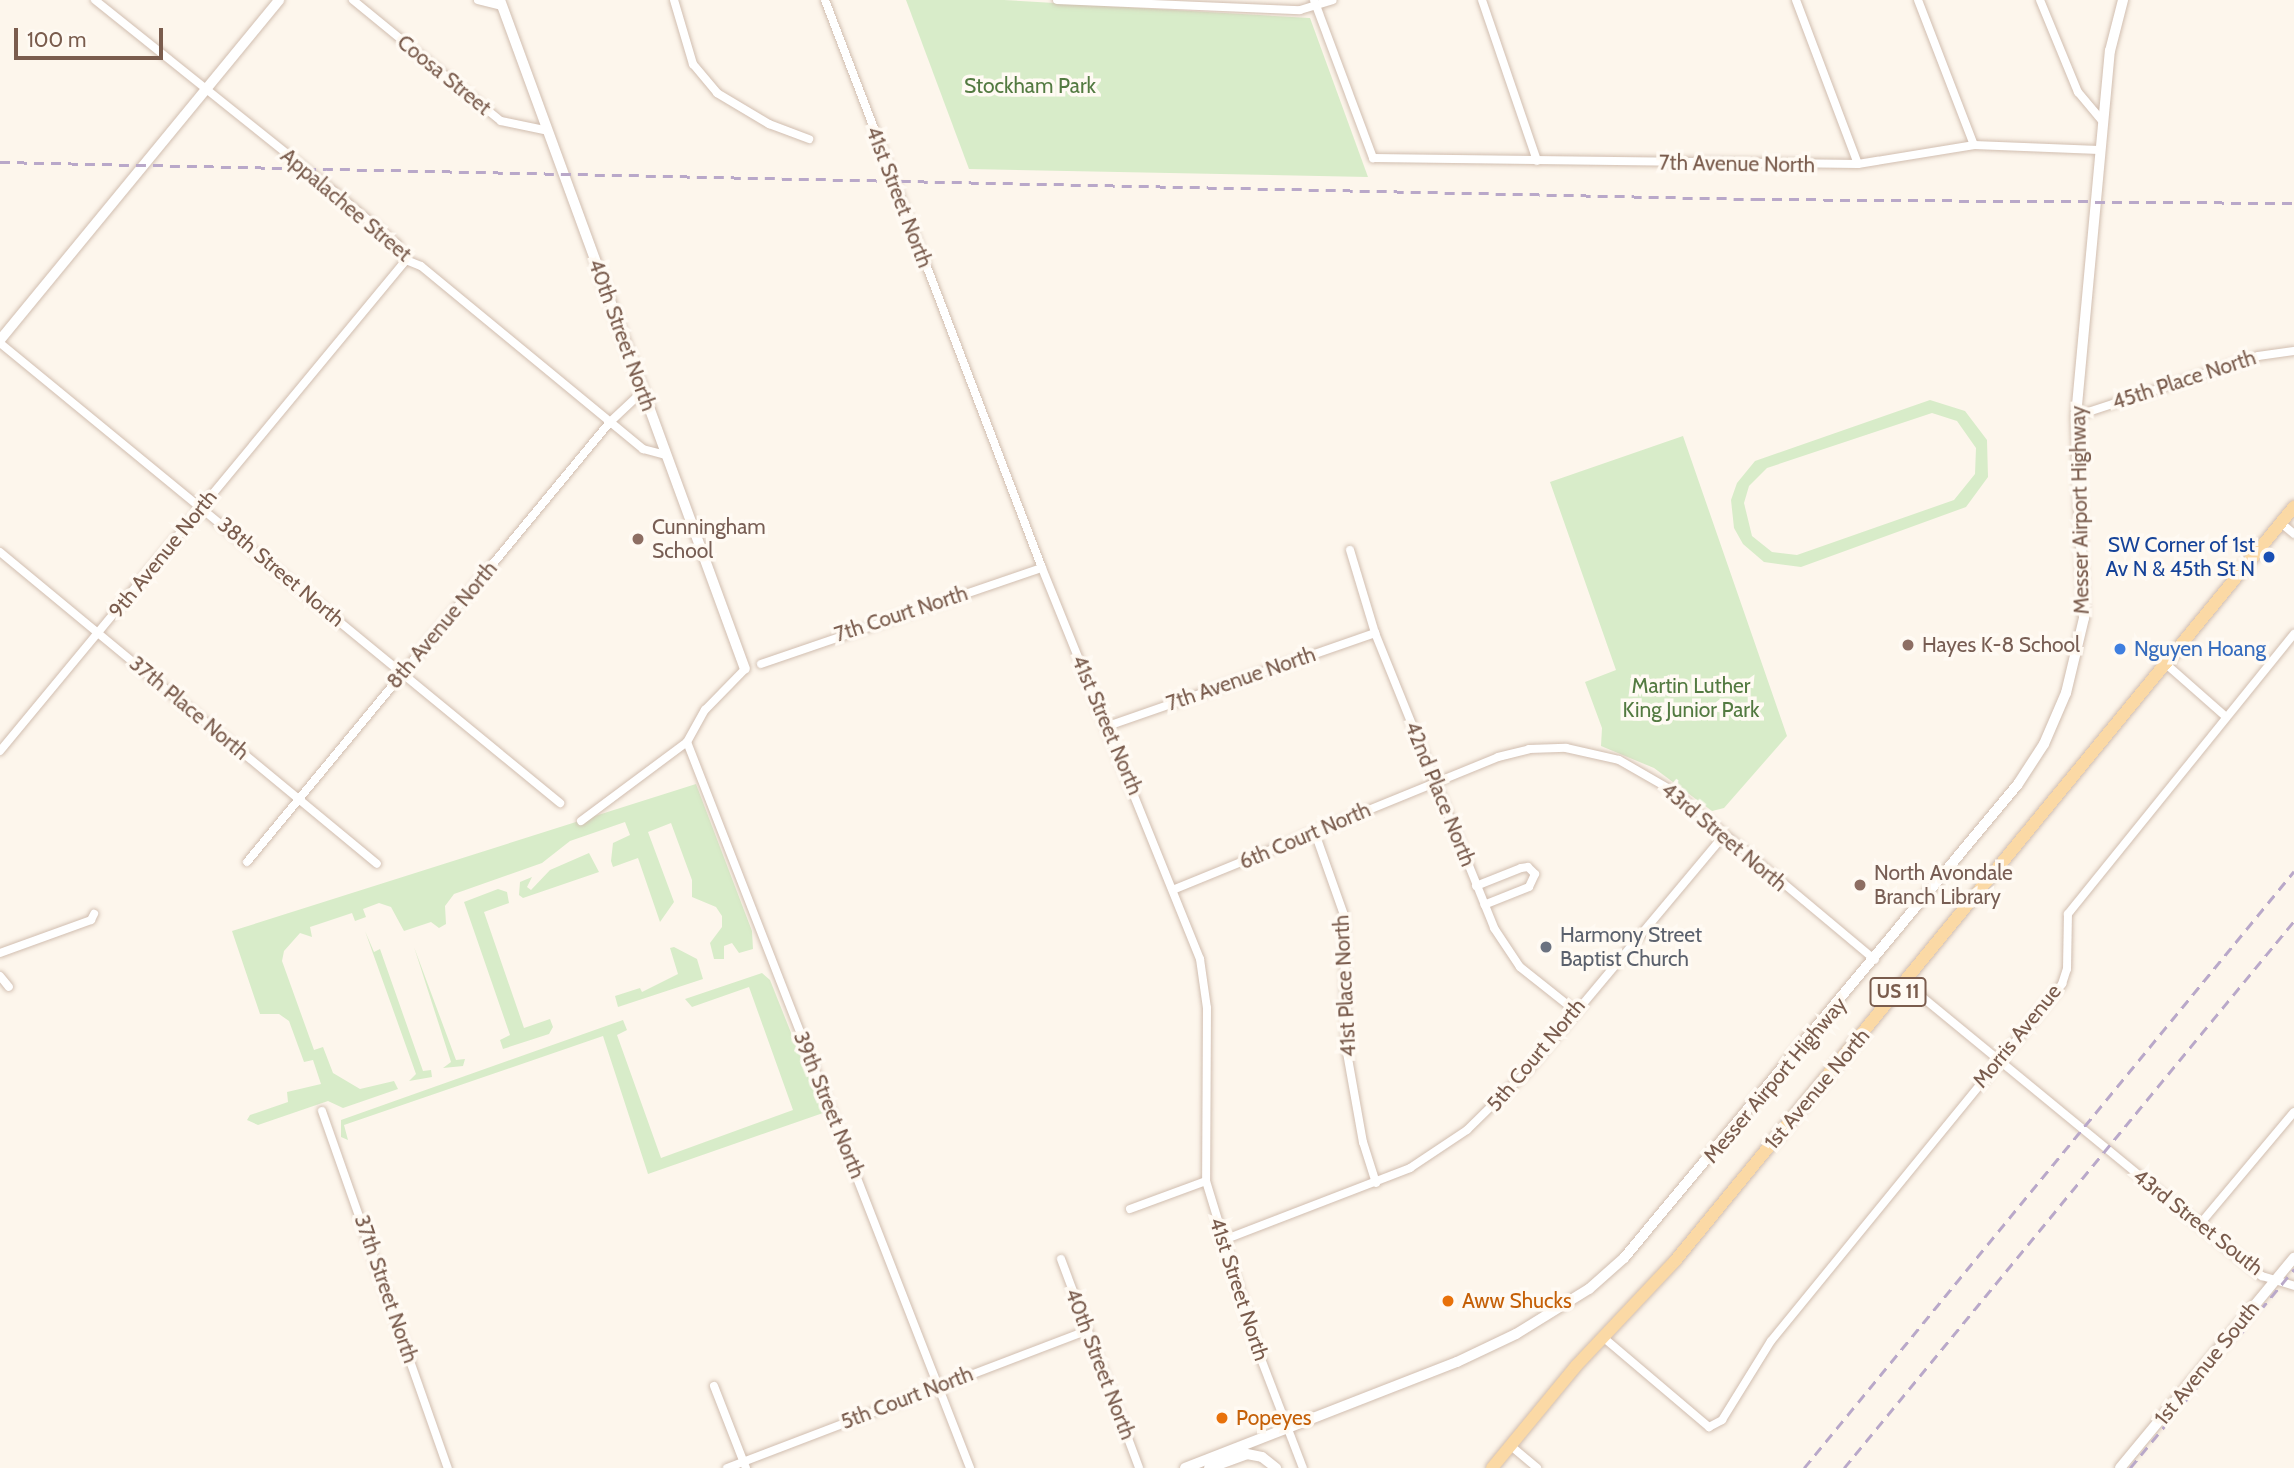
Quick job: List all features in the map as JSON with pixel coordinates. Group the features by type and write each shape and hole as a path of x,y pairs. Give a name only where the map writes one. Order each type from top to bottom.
{"main road":[{"path":"0,342 279,0"},
{"name":"Messer Airport Highway","path":"1186,1468 1461,1360 1516,1334 1589,1289 1624,1258 1876,960 2018,784 2044,744 2066,693 2084,618 2076,416 2102,121 2110,51 2123,0"},
{"name":"40th Street North","path":"501,3 544,130 745,669"},
{"name":"1st Avenue North","path":"1492,1468 1604,1338 1675,1261 2294,507"},
{"name":"1st Avenue South","path":"2120,1468 2294,1258"},
{"path":"1209,1468 1247,1454 1262,1457 1276,1468"}],"street":[{"name":"Appalachee Street","path":"95,0 397,244 406,260 421,266 643,450 666,456"},
{"name":"Coosa Street","path":"353,0 501,121 544,130"},
{"path":"478,0 501,3"},
{"path":"674,0 693,64 717,93 769,124 809,139"},
{"name":"41st Street North","path":"825,0 1042,568 1175,889 1200,959 1207,1007 1206,1181 1221,1241 1303,1468"},
{"path":"1057,0 1288,9 1332,0"},
{"path":"1482,0 1537,161"},
{"path":"1796,0 1858,164"},
{"path":"1918,0 1974,145"},
{"path":"2040,0 2078,92 2102,121"},
{"name":"7th Avenue North","path":"1315,3 1373,158 1858,164 1974,145 2099,150"},
{"name":"9th Avenue North","path":"0,751 406,260"},
{"name":"38th Street North","path":"0,342 559,803"},
{"name":"45th Place North","path":"2076,416 2258,355 2294,351"},
{"name":"8th Avenue North","path":"247,863 610,422 642,392"},
{"path":"2281,523 2294,534"},
{"name":"42nd Place North","path":"1350,550 1374,633 1484,905 1520,967 1574,1010"},
{"name":"37th Place North","path":"0,552 377,864"},
{"name":"7th Court North","path":"761,664 1042,568"},
{"name":"7th Avenue North","path":"1108,726 1374,633"},
{"name":"Morris Avenue","path":"1604,1338 1709,1427 1722,1420 1771,1341 1998,1059 2062,984 2067,969 2068,914 2225,716 2294,634"},
{"path":"2166,665 2225,716"},
{"path":"581,821 687,742 705,710 745,669"},
{"name":"39th Street North","path":"687,742 970,1468"},
{"name":"43rd Street North","path":"1435,781 1498,757 1529,749 1566,748 1619,760 1674,791 1876,960"},
{"name":"6th Court North","path":"1175,889 1435,781"},
{"name":"41st Place North","path":"1315,833 1344,915 1346,1047 1363,1142 1376,1183"},
{"name":"5th Court North","path":"1221,1241 1376,1183 1441,1150 1484,1116 1724,835"},
{"path":"1476,886 1521,868 1528,867 1535,874 1529,887 1484,905"},
{"path":"0,953 91,920 94,914"},
{"path":"0,976 9,987"},
{"path":"1905,983 1998,1059"},
{"name":"43rd Street South","path":"1998,1059 2262,1276 2276,1278 2294,1286"},
{"name":"37th Street North","path":"323,1111 448,1468"},
{"path":"2200,1224 2294,1112"},
{"path":"1130,1209 1206,1181"},
{"name":"40th Street North","path":"1061,1259 1139,1468"},
{"name":"5th Court North","path":"727,1468 745,1465 939,1385 1088,1331"},
{"path":"715,1386 745,1465"},
{"path":"1511,1446 1537,1468"}],"green space":[{"name":"Stockham Park","path":"906,0 1004,0 1310,18 1368,177 969,169"},
{"path":"1930,400 1965,411 1987,440 1988,477 1966,507 1801,567 1764,562 1743,544 1734,528 1731,500 1737,483 1755,461","holes":["1932,413 1957,421 1976,448 1975,474 1954,500 1797,555 1772,552 1752,536 1744,503 1749,486 1767,468"]},
{"name":"Martin Luther King Junior Park","path":"1683,436 1787,736 1724,808 1712,811 1654,768 1601,746 1602,728 1585,682 1616,670 1550,482"},
{"path":"696,784 752,931 753,949 739,953 732,943 724,946 724,959 714,959 710,943 722,927 722,916 716,907 692,897 692,880 671,823 648,832 674,902 660,922 638,858 613,867 613,843 630,835 625,822 570,841 542,863 454,894 445,906 446,924 439,928 431,922 404,931 391,907 379,903 363,909 366,917 355,921 352,913 310,927 312,937 300,933 284,951 282,961 314,1050 323,1047 333,1073 360,1089 394,1081 398,1089 343,1108 328,1101 258,1125 247,1120 250,1115 288,1102 287,1092 321,1084 313,1060 304,1062 289,1021 279,1014 260,1014 232,931"},
{"path":"589,853 599,872 523,898 519,895 520,882 532,877 527,887 531,890 550,870"},
{"path":"498,889 507,892 509,903 484,912 524,1028 550,1019 553,1027 549,1034 503,1049 500,1040 510,1035 464,902"},
{"path":"365,931 374,952 380,949 423,1071 431,1070 432,1077 409,1081 416,1074"},
{"path":"414,947 456,1060 465,1059 463,1066 443,1068 451,1062"},
{"path":"674,947 697,959 703,979 618,1007 615,996 640,988 642,992 678,974 670,948"},
{"path":"762,973 770,980 823,1113 648,1174 603,1036 344,1125 348,1140 341,1137 341,1120 623,1020 627,1030 617,1035 661,1158 793,1110 749,987 692,1007 685,999"}],"railway":[{"path":"0,162 1755,199 2294,203"},
{"path":"1804,1468 2294,871"},
{"path":"1844,1468 2294,921"},
{"path":"2130,1468 2294,1269"}],"place":[{"name":"Cunningham School","path":"638,539"},
{"name":"SW Corner of 1st Av N & 45th St N","path":"2269,557"},
{"name":"Hayes K-8 School","path":"1908,645"},
{"name":"Nguyen Hoang","path":"2120,649"},
{"name":"North Avondale Branch Library","path":"1860,885"},
{"name":"Harmony Street Baptist Church","path":"1546,947"},
{"name":"Aww Shucks","path":"1448,1301"},
{"name":"Popeyes","path":"1222,1418"}]}
